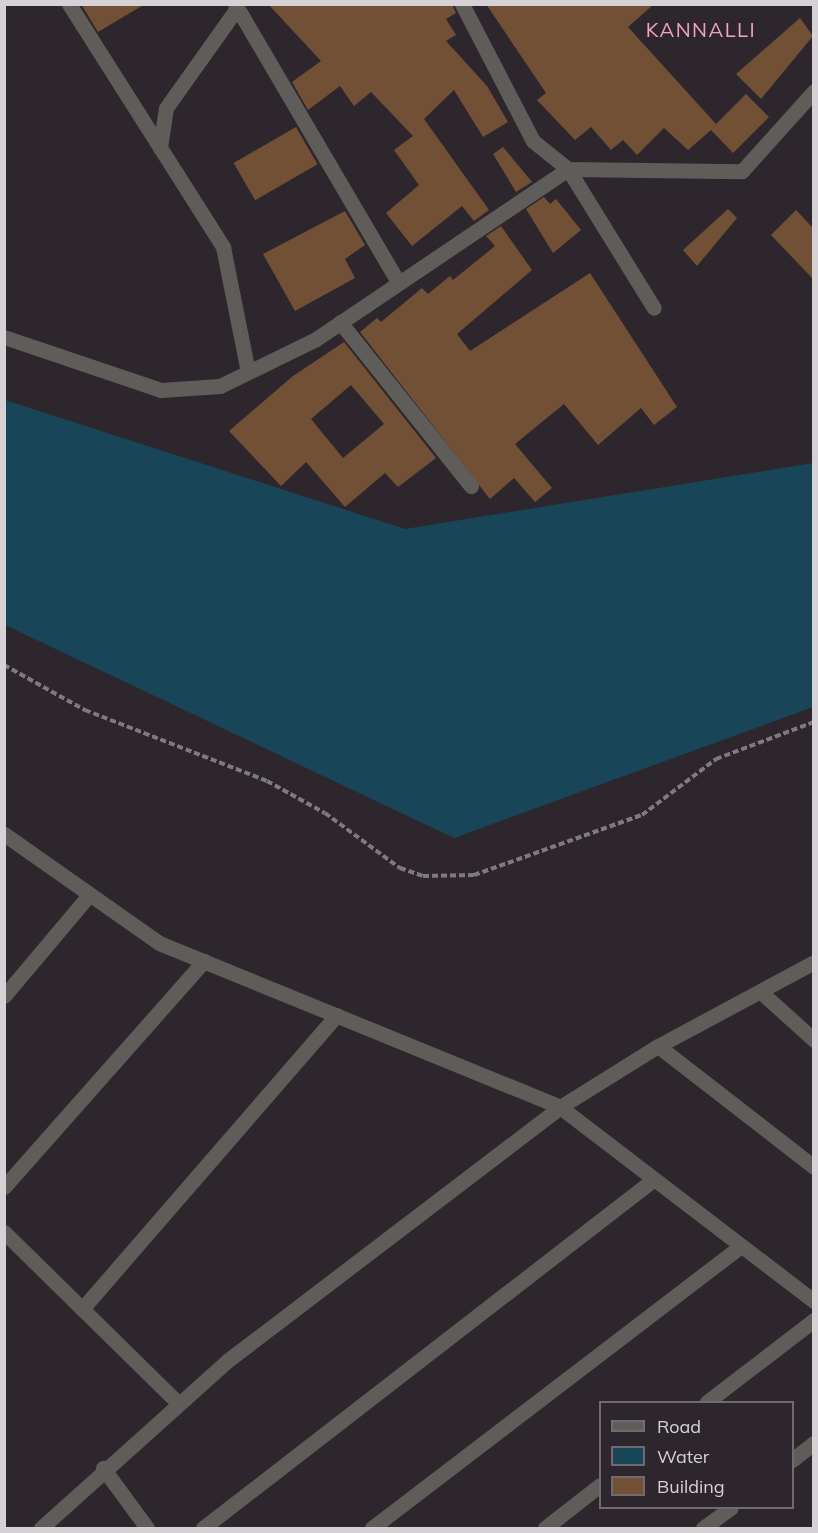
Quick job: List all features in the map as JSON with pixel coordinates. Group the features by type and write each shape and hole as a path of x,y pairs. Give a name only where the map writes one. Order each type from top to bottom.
{"street":[{"path":"69,4 223,247 248,372"},
{"path":"462,4 533,141 568,169 654,308"},
{"path":"160,148 166,108 236,6 398,282"},
{"path":"4,337 160,390 220,386 340,322 568,169 742,171 813,91"},
{"path":"340,322 471,486"},
{"path":"4,834 159,943 560,1107 813,1301"},
{"path":"4,996 90,894"},
{"path":"4,1187 204,961"},
{"path":"41,1528 103,1468 178,1403 560,1107 658,1046 763,994 813,962"},
{"path":"763,994 813,1040"},
{"path":"82,1309 337,1015"},
{"path":"658,1046 813,1167"},
{"path":"203,1528 654,1179"},
{"path":"4,1232 178,1403"},
{"path":"372,1528 741,1246"},
{"path":"708,1401 813,1320"},
{"path":"794,1458 813,1443"},
{"path":"103,1468 147,1528"},
{"path":"545,1528 599,1486"},
{"path":"703,1528 729,1509"}],"path":[{"path":"4,665 85,710 267,781 325,813 400,868 423,876 474,875 642,815 716,759 813,722"}],"water":[{"path":"5,400 405,529 813,463 813,707 454,838 5,625"}],"building":[{"path":"81,4 145,4 98,32"},
{"path":"268,4 452,4 456,13 446,19 456,35 446,41 487,86 508,122 483,137 454,90 424,119 489,210 474,221 462,206 412,246 386,213 419,185 394,150 413,136 371,92 354,106 340,86 308,110 292,82 321,61"},
{"path":"486,4 654,4 628,27 716,124 746,94 769,117 733,153 711,130 688,150 664,128 637,155 623,140 611,150 591,127 575,140 537,100 546,93"},
{"path":"800,18 813,36 761,99 736,74"},
{"path":"296,127 318,164 255,200 234,163"},
{"path":"503,147 532,182 516,192 493,154"},
{"path":"544,197 550,204 556,199 581,230 553,253 526,209"},
{"path":"728,209 737,218 697,266 683,250"},
{"path":"796,210 813,228 813,279 771,235"},
{"path":"345,211 365,245 345,259 355,278 295,311 263,254"},
{"path":"501,226 532,270 457,334 470,351 590,273 677,407 654,425 641,408 598,445 564,404 515,444 552,488 535,502 514,478 490,499 360,332 377,318 381,322 422,288 428,294 450,276 453,280 495,246 486,236"},
{"path":"344,342 436,458 398,487 385,473 345,507 306,462 281,486 229,431 293,376","holes":["351,385 384,424 343,458 311,419"]}],"district":[{"name":"KANNALLI","path":"701,29"}]}
